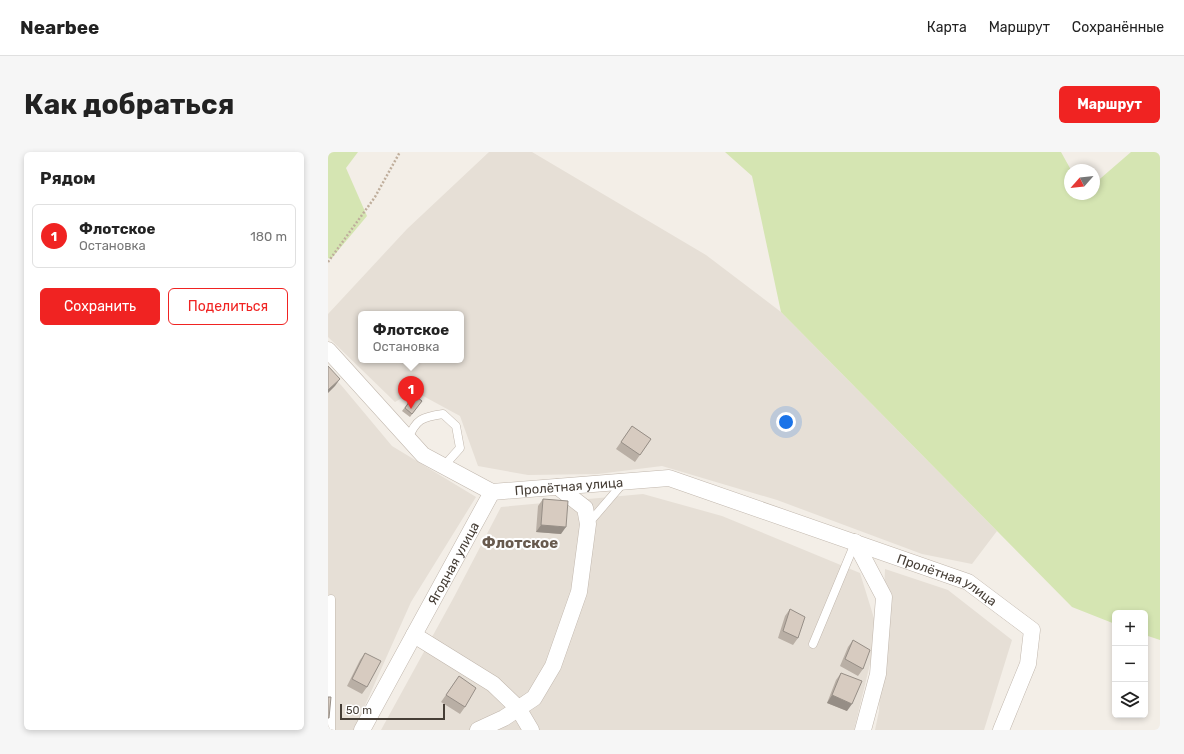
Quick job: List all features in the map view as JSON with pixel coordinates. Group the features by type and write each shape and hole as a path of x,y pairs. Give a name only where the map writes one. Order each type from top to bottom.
{"street":[{"path":"328,350 423,455 492,492"},
{"name":"Пролётная улица","path":"492,492 669,478 968,582 1032,630 1028,664 1001,730"},
{"path":"478,730 504,718 534,698 553,666 579,592 588,524 585,508 558,487"},
{"name":"Ягодная улица","path":"362,730 492,492"},
{"path":"855,542 884,596 878,674 863,730"},
{"path":"414,635 494,684 518,708 531,730"}],"lane":[{"path":"408,439 414,425 427,416 443,414 456,426 460,448 443,466"},
{"path":"588,524 624,481"},
{"path":"813,644 855,542"},
{"path":"331,599 331,730"}],"path":[{"path":"328,262 375,198 400,152"}],"shaded area":[{"path":"489,152 532,152 706,255 781,312 997,531 972,564 922,554 777,500 662,466 598,474 528,475 478,466 460,416 414,391 395,402 328,337 328,314 407,229"},
{"path":"328,372 341,385 392,446 476,497 411,602 354,730 328,730"},
{"path":"643,494 722,516 860,573 878,631 854,730 381,730 454,597 501,507"},
{"path":"885,569 948,590 1012,640 984,730 875,730 879,711"}],"green space":[{"path":"328,152 358,152 346,168 367,216 331,259 328,258"},
{"path":"725,152 1061,152 1068,164 1064,164 1064,200 1100,200 1100,179 1131,152 1160,152 1160,640 1148,636 1148,610 1112,610 1112,623 1072,607 781,312 752,176"}],"building":[{"path":"328,366 340,379 328,390"},
{"path":"414,395 422,401 412,414 405,408"},
{"path":"632,426 651,439 640,455 621,442"},
{"path":"543,499 568,501 566,527 541,525"},
{"path":"790,609 805,617 798,638 783,631"},
{"path":"853,640 870,650 863,669 845,659"},
{"path":"365,653 381,661 367,687 352,679"},
{"path":"841,673 862,681 852,704 832,695"},
{"path":"459,676 476,688 465,707 446,695"},
{"path":"328,697 331,697 329,718 328,718"}],"place":[{"name":"Флотское","path":"411,409"}],"district":[{"name":"Флотское","path":"520,543"}]}
